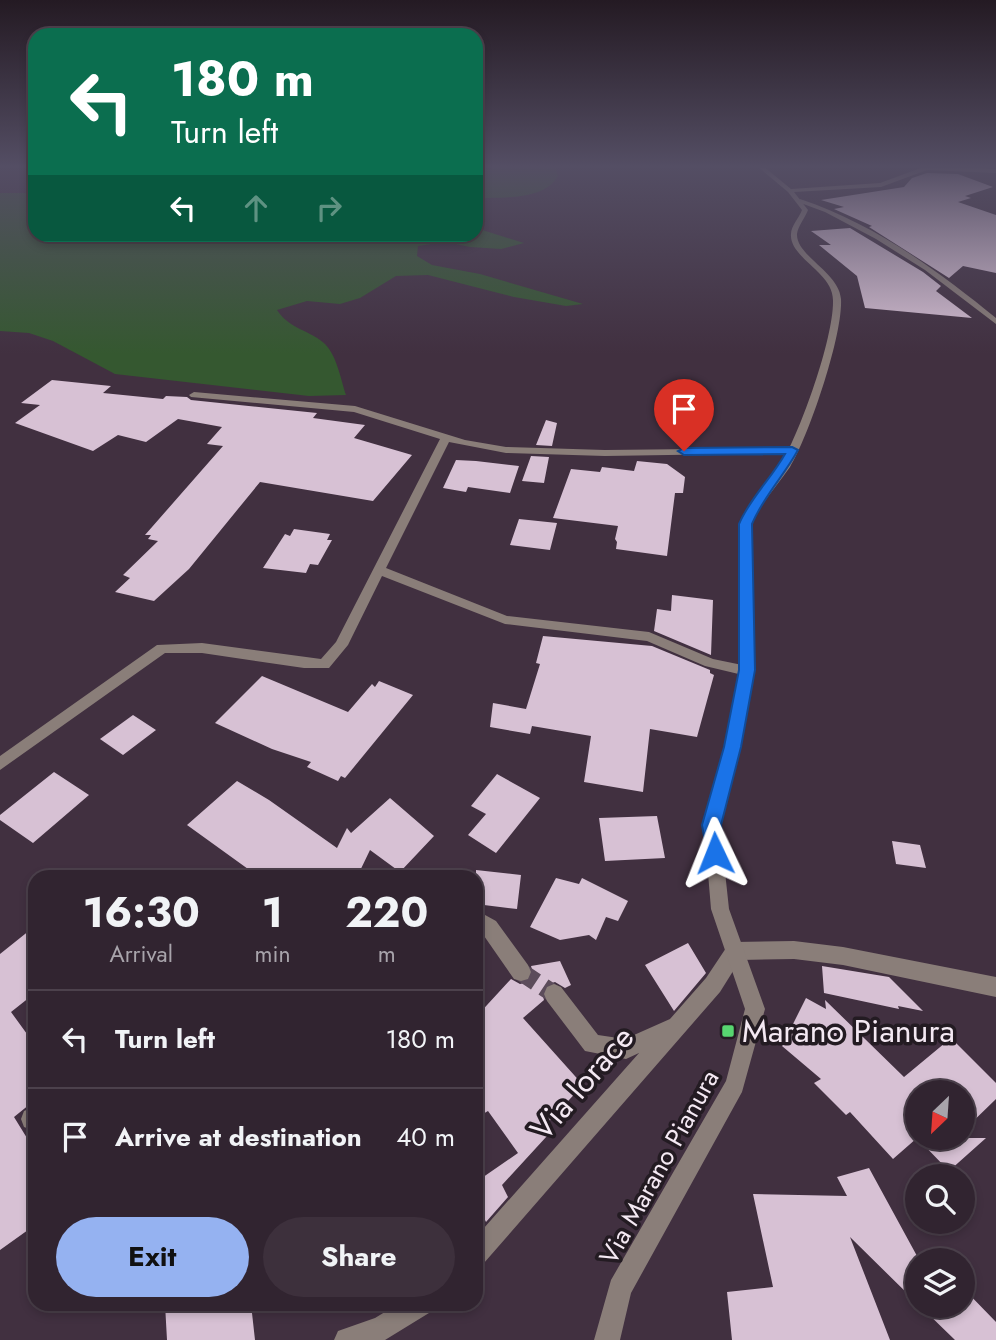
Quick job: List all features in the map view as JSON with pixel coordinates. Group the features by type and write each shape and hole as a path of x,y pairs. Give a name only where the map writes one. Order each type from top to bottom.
{"street":[{"name":"Via Marano Pianura","path":"607,1340 620,1289 735,1085 755,1009 720,909 712,825 733,747 747,670 746,524 753,506 779,475 792,450 815,390 836,313 837,294 833,282 796,243 794,234 797,229"},
{"path":"859,229 951,285 996,322"},
{"path":"194,395 355,409 446,437 506,450 792,450"},
{"path":"0,764 162,648 186,645 302,664 324,664 341,645 446,437"},
{"path":"379,570 505,620 649,637 710,663 747,670"},
{"path":"483,923 489,927 521,972"},
{"path":"735,951 794,950 818,953 996,987"},
{"name":"Via Iorace","path":"483,1247 713,985 735,951"},
{"path":"554,994 592,1044 626,1049 677,1026"},
{"path":"347,1340 381,1329 409,1311"}],"green space":[{"path":"0,229 28,229 28,242 446,242 418,246 417,256 432,265 480,274 583,304 566,306 514,297 428,275 396,276 360,298 340,304 307,301 277,310 287,321 325,344 336,361 346,395 309,396 115,374 53,341 29,333 0,331"},
{"path":"483,230 524,243 501,249 446,242 483,242"}],"building":[{"path":"851,229 923,272 941,286 936,291 972,318 865,308 857,276 819,245 831,245 811,231"},
{"path":"871,229 996,229 996,273 963,266 949,278"},
{"path":"52,380 111,386 103,393 163,399 166,396 187,397 191,400 317,413 313,418 365,425 354,438 412,455 373,501 260,482 189,569 154,601 115,592 130,578 123,575 158,541 148,539 151,535 145,535 223,446 207,444 222,427 178,419 146,442 118,435 93,451 15,423 40,405 21,403"},
{"path":"546,420 557,423 552,446 536,445"},
{"path":"531,456 549,457 544,483 522,481"},
{"path":"456,460 519,466 510,493 468,487 466,492 443,488"},
{"path":"637,461 667,464 685,477 683,493 675,493 667,556 616,549 618,526 553,518 571,469 600,472 602,467 634,471"},
{"path":"519,519 557,523 550,550 510,545"},
{"path":"294,529 330,534 327,540 332,540 318,565 310,564 306,573 263,568 285,534 290,536"},
{"path":"672,595 713,600 711,655 654,631 657,609 671,611"},
{"path":"543,636 652,646 710,670 714,675 697,737 650,729 643,792 584,782 591,736 532,726 530,734 490,727 493,703 526,709 540,664 536,663"},
{"path":"262,676 348,712 372,684 375,687 379,681 413,695 345,778 341,776 338,781 307,767 311,762 272,749 215,723"},
{"path":"133,715 156,730 123,755 100,739"},
{"path":"54,772 89,795 33,843 0,820 0,815"},
{"path":"497,774 540,798 496,853 468,835 486,814 471,806"},
{"path":"237,781 337,848 347,828 351,833 390,798 434,836 402,870 397,870 370,850 360,870 249,870 187,825"},
{"path":"657,816 665,858 605,861 599,818"},
{"path":"892,841 920,845 926,868 896,864"},
{"path":"483,871 521,875 517,909 483,905"},
{"path":"556,878 579,884 582,878 628,901 618,921 606,917 596,940 589,935 560,940 530,927"},
{"path":"28,932 28,999 11,1012 28,1035 28,1106 14,1117 28,1140 28,1230 0,1250 0,954"},
{"path":"688,943 706,973 674,1011 645,965"},
{"path":"560,961 571,985 565,988 555,982 546,985 542,993 544,1000 523,1018 583,1085 541,1130 547,1136 502,1185 508,1197 486,1222 483,1216 483,1177 518,1153 488,1111 483,1114 483,1009 511,979 520,984 529,982 533,973 531,966"},
{"path":"822,966 889,977 923,1011 898,1006 899,1009 824,993"},
{"path":"806,998 826,1009 825,1000 904,1077 951,1038 996,1083 996,1099 975,1119 975,1080 905,1080 905,1148 893,1159 850,1112 846,1115 814,1083 821,1079 782,1046"},
{"path":"975,1138 986,1138 975,1148"},
{"path":"929,1150 973,1150 957,1164 942,1164"},
{"path":"869,1168 913,1248 905,1248 905,1291 850,1237 890,1340 732,1340 727,1292 773,1287 753,1194 847,1196 837,1177"},
{"path":"975,1300 996,1322 996,1340 955,1340 932,1318 975,1318"},
{"path":"165,1311 252,1311 255,1340 167,1340"}],"tunnel":[{"path":"521,972 554,994"}],"place":[{"name":"Marano Pianura","path":"728,1031"}],"route":[{"path":"684,451 792,450 779,475 753,506 746,524 747,670 733,747 712,825 715,853"}]}
